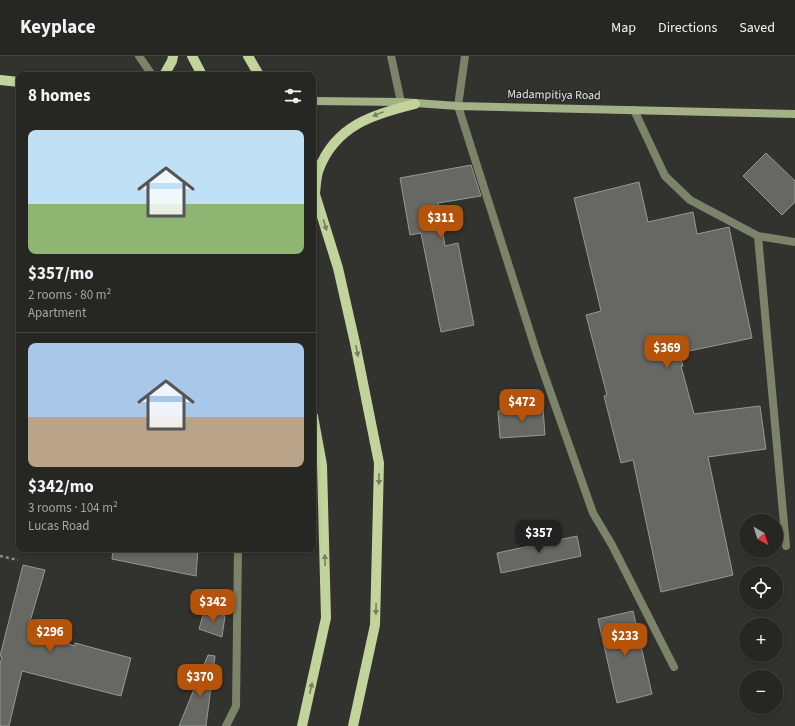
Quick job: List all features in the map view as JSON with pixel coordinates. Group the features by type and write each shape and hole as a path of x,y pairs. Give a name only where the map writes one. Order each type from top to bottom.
{"main road":[{"path":"166,72 172,60 172,56"},
{"path":"192,56 200,72"},
{"path":"248,56 257,72"},
{"path":"0,80 16,82"},
{"name":"Madampitiya Road","path":"316,101 401,102 458,106 795,114"},
{"path":"316,180 318,170 329,151 340,138 352,128 368,118 383,112 415,104"},
{"path":"316,197 340,275 356,343 379,463 375,625 353,726"},
{"path":"302,726 326,618 322,465 316,432"}],"street":[{"path":"139,56 150,72"},
{"path":"391,56 401,102"},
{"path":"465,56 458,106 537,354 593,513 612,545 674,667"},
{"path":"634,110 665,176 690,200 758,236 795,242"},
{"path":"758,236 786,546"},
{"path":"226,726 236,706 238,552"}],"path":[{"path":"0,556 18,560"}],"building":[{"path":"766,153 795,181 795,202 782,215 743,176"},
{"path":"471,165 481,196 438,203 445,246 458,243 474,325 441,332 421,233 410,235 400,178"},
{"path":"639,182 648,222 693,212 697,234 729,227 752,338 679,353 683,366 681,366 694,414 760,406 766,449 708,457 733,575 661,592 633,460 621,463 604,396 607,395 586,315 601,311 574,198"},
{"path":"543,408 545,435 500,438 498,411"},
{"path":"577,536 581,556 501,573 497,553"},
{"path":"113,552 198,552 196,576 112,559"},
{"path":"23,565 45,570 27,632 75,646 75,643 131,658 121,696 22,671 9,726 0,726 0,664 2,657 0,656"},
{"path":"205,608 225,616 222,637 199,629"},
{"path":"633,611 652,694 617,703 598,619"},
{"path":"208,655 215,656 206,726 179,726"}]}
